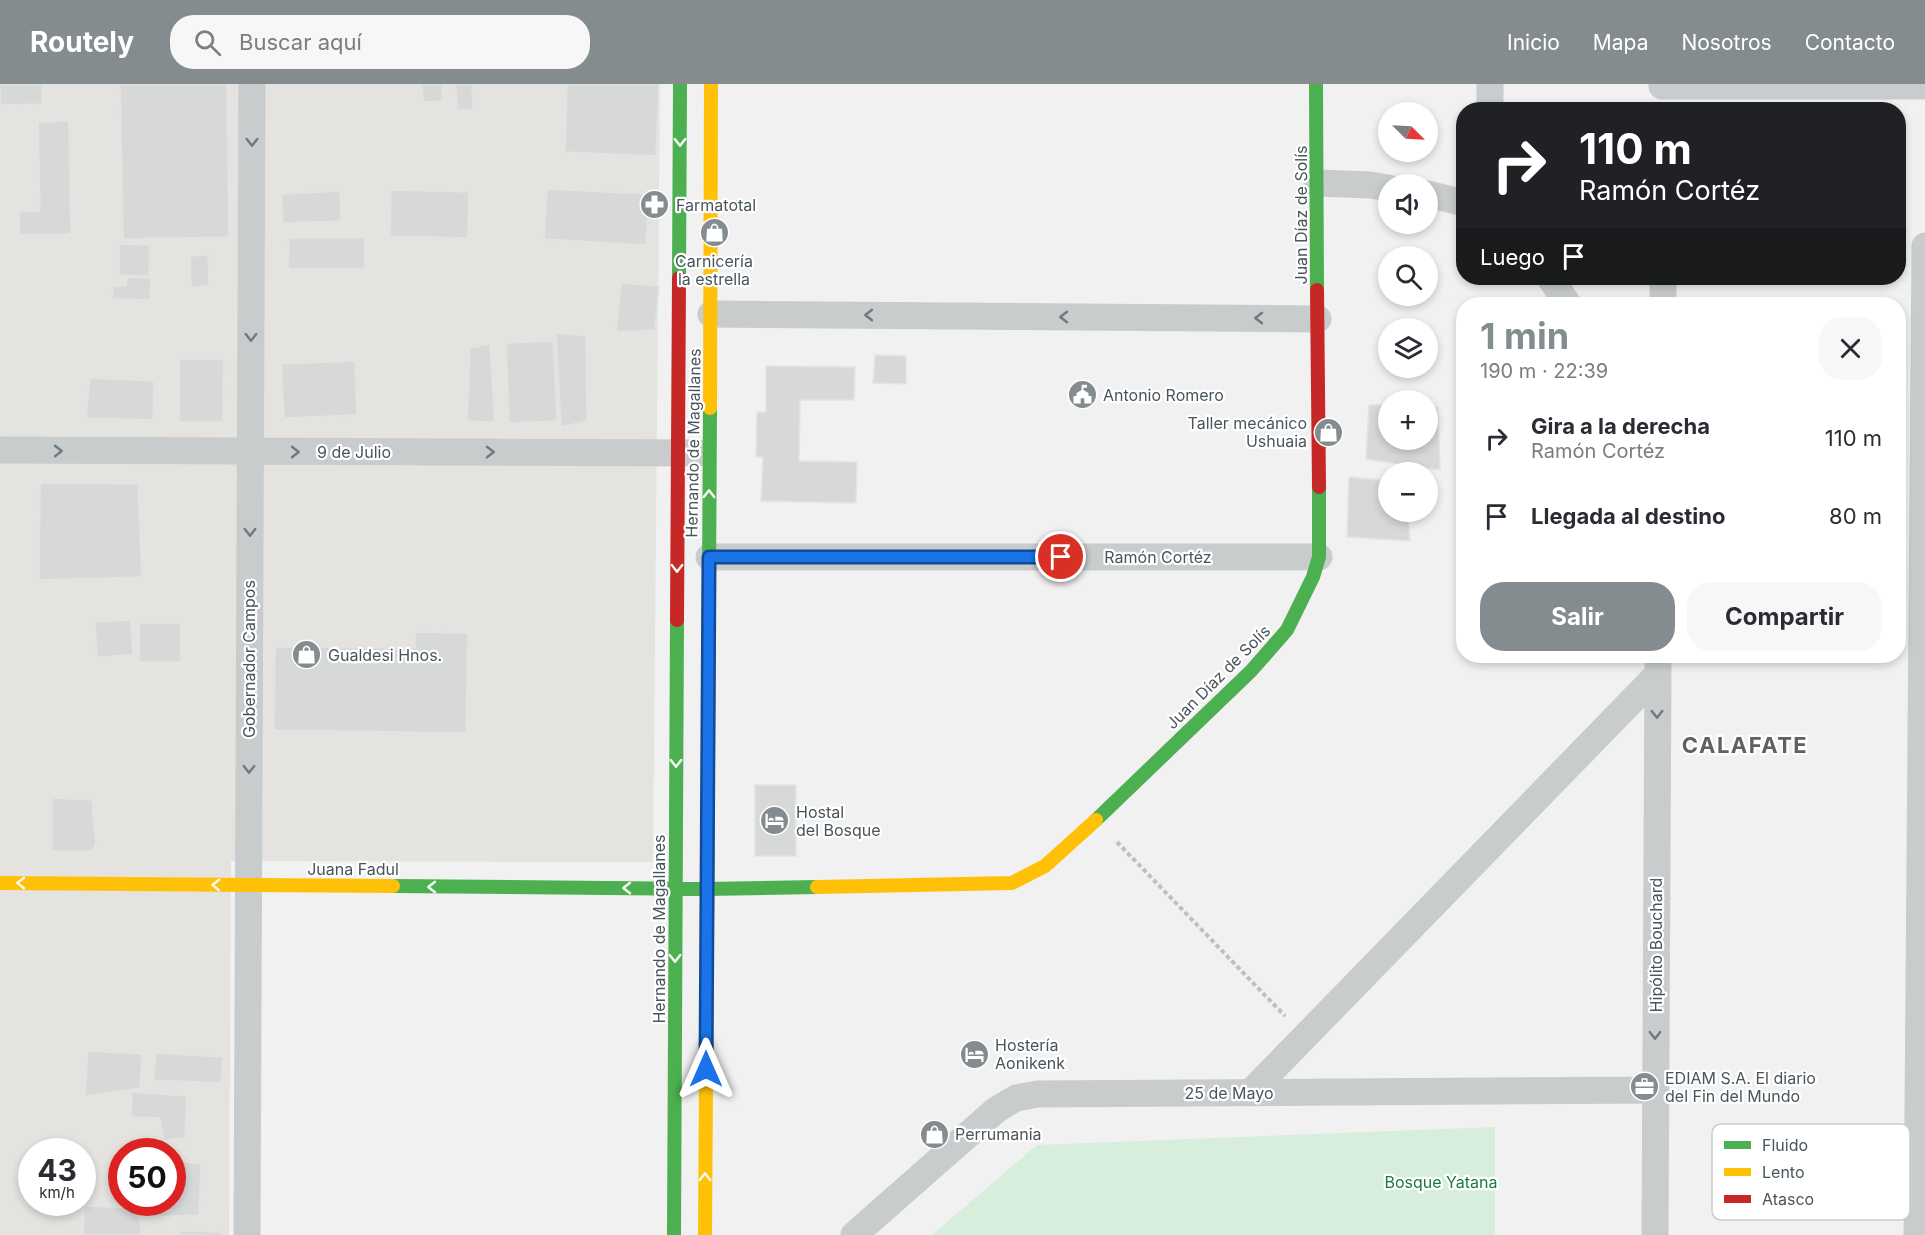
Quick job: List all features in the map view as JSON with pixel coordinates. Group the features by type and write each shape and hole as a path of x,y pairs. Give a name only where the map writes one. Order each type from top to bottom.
{"main road":[{"name":"Hernando de Magallanes","path":"674,1235 680,84"},
{"name":"Hernando de Magallanes","path":"705,1235 711,84"},
{"name":"Juan Díaz de Solís","path":"706,889 1012,883 1045,866 1096,820 1251,671 1287,630 1313,577 1320,557 1316,84"},
{"name":"Juana Fadul","path":"0,883 706,889"}],"street":[{"name":"Gobernador Campos","path":"247,1235 252,84"},
{"path":"1490,84 1490,102"},
{"path":"1662,93 1925,86"},
{"path":"1317,183 1378,186"},
{"path":"1438,196 1456,201"},
{"path":"1917,1235 1922,935 1915,602 1925,246"},
{"path":"711,314 1318,319"},
{"name":"9 de Julio","path":"0,450 709,453"},
{"name":"Ramón Cortéz","path":"709,557 1320,557"},
{"path":"1250,1093 1658,665"},
{"name":"Hipólito Bouchard","path":"1655,1235 1658,665"},
{"name":"25 de Mayo","path":"854,1235 996,1110 1016,1098 1038,1094 1655,1090"}],"path":[{"path":"1096,820 1305,1037"}],"shaded area":[{"path":"0,84 660,84 653,862 231,861 229,1235 0,1235"}],"green space":[{"name":"Bosque Yatana","path":"1495,1127 1495,1235 932,1235 1037,1145"}],"building":[{"path":"0,84 42,84 42,104 0,105"},
{"path":"120,84 227,84 229,237 123,239"},
{"path":"422,84 442,84 442,101 423,102"},
{"path":"456,84 472,84 473,110 457,110"},
{"path":"567,84 659,84 656,156 565,152"},
{"path":"69,121 71,234 19,235 19,211 40,211 38,122"},
{"path":"547,189 649,194 646,245 544,239"},
{"path":"391,190 469,192 468,238 390,236"},
{"path":"340,191 341,221 283,223 281,194"},
{"path":"289,238 365,238 365,269 288,268"},
{"path":"119,244 150,245 149,276 119,275"},
{"path":"208,255 209,286 191,287 190,256"},
{"path":"127,277 151,278 150,300 112,299 113,286 126,286"},
{"path":"621,283 659,286 655,330 616,332"},
{"path":"556,333 586,336 587,421 561,427"},
{"path":"553,341 557,421 509,423 506,343"},
{"path":"490,344 495,422 467,421 470,348"},
{"path":"875,355 906,356 906,384 873,383"},
{"path":"179,359 224,359 223,422 179,422"},
{"path":"355,361 357,415 284,418 281,364"},
{"path":"766,366 855,367 854,400 800,400 799,461 857,462 856,503 761,501 763,457 756,457 757,412 766,412"},
{"path":"90,378 154,381 153,420 86,418"},
{"path":"1369,405 1378,405 1378,450 1438,450 1438,407 1440,470 1438,470 1438,462 1386,462 1366,459"},
{"path":"1349,477 1378,480 1378,522 1409,522 1410,541 1347,537"},
{"path":"40,483 138,484 142,577 39,580"},
{"path":"131,620 133,655 97,657 95,622"},
{"path":"139,623 181,623 181,662 139,662"},
{"path":"415,632 468,633 466,733 274,730 275,647 415,648"},
{"name":"Hostal del Bosque","path":"755,785 796,785 796,856 755,856"},
{"path":"52,798 92,800 96,844 92,851 52,851"},
{"path":"88,1051 142,1054 140,1088 85,1096"},
{"path":"156,1053 223,1057 221,1083 153,1080"},
{"path":"132,1092 187,1096 185,1138 164,1138 160,1118 131,1117"},
{"path":"186,1162 201,1164 199,1215 186,1216"},
{"path":"96,1206 108,1207 108,1216 139,1216 142,1235 83,1235 84,1216 96,1216"},
{"path":"178,1231 222,1232 222,1235 178,1235"}],"traffic: fast":[{"path":"679,278 680,84"},
{"path":"1316,84 1317,290"},
{"path":"707,936 710,408"},
{"path":"1096,820 1251,671 1287,630 1313,577 1319,557 1319,487"},
{"path":"674,1235 677,620"},
{"path":"393,886 706,889 817,887"}],"traffic: slow":[{"path":"710,408 711,84"},
{"path":"817,887 1012,883 1045,866 1096,820"},
{"path":"0,883 393,886"},
{"path":"705,1235 707,936"}],"traffic: jam":[{"path":"677,620 679,278"},
{"path":"1317,290 1319,487"}],"place":[{"name":"Farmatotal","path":"655,205"},
{"name":"Carnicería la estrella","path":"714,233"},
{"name":"Antonio Romero","path":"1082,395"},
{"name":"Taller mecánico Ushuaia","path":"1328,432"},
{"name":"Gualdesi Hnos.","path":"307,655"},
{"name":"Hostal del Bosque","path":"775,821"},
{"name":"Hostería Aonikenk","path":"974,1054"},
{"name":"EDIAM S.A. El diario del Fin del Mundo","path":"1644,1087"},
{"name":"Perrumania","path":"934,1134"}],"district":[{"name":"CALAFATE","path":"1745,745"}],"route":[{"path":"706,1069 709,557 1061,557"}]}
